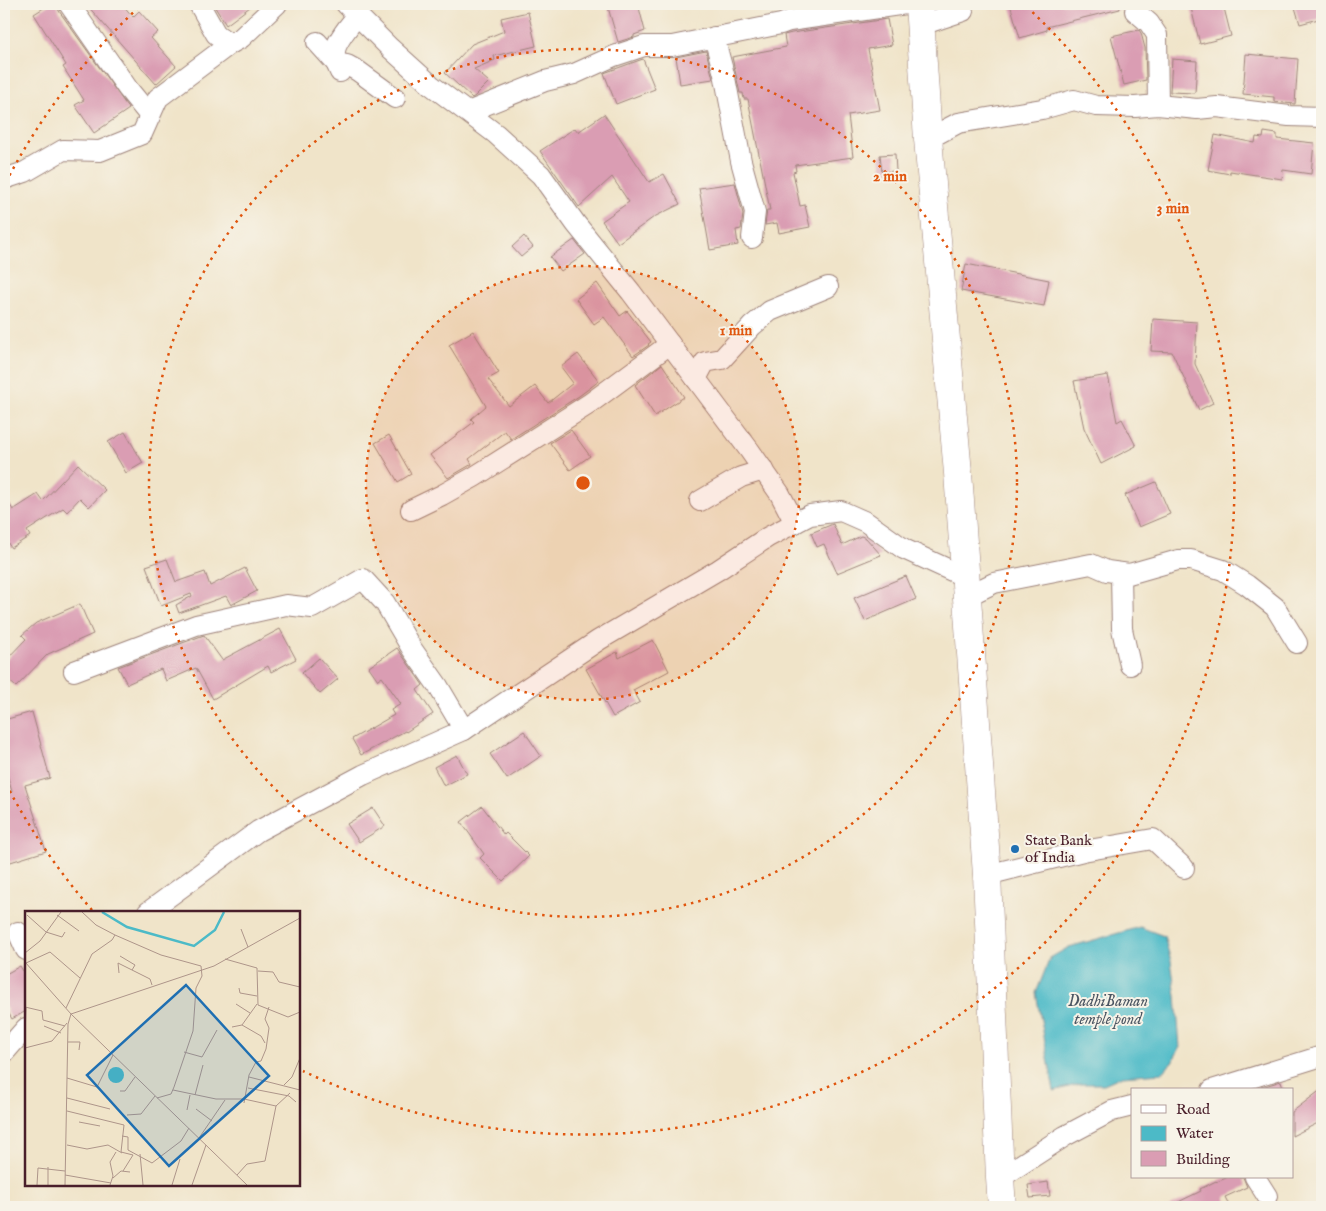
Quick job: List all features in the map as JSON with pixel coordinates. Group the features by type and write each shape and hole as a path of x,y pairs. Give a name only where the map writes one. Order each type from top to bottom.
{"street":[{"path":"69,4 128,89 150,116"},
{"path":"199,4 216,34 230,44"},
{"path":"4,179 25,172 63,150 100,151 142,134 158,98 230,44 241,38 276,4"},
{"path":"339,70 334,51 350,24 352,10"},
{"path":"352,10 431,85 496,134 541,175 576,224 631,292 764,470 780,494 795,523"},
{"path":"468,112 545,81 574,74 614,56 644,46 672,46 788,21 915,11 962,11"},
{"path":"915,11 928,139 966,587 987,874 1002,1207"},
{"path":"1135,11 1149,23 1157,35 1158,105"},
{"path":"714,37 725,78 741,161 755,212 752,238"},
{"path":"317,42 339,70"},
{"path":"339,70 347,65 395,98"},
{"path":"928,139 958,123 1042,109 1074,100 1096,106 1135,107 1158,105 1197,109 1217,107 1289,116 1322,117"},
{"path":"696,379 706,362 722,359 752,326 770,310 828,287"},
{"path":"410,510 474,477 589,404 670,344"},
{"path":"700,500 740,477 764,470"},
{"path":"149,911 258,831 363,775 464,730 599,640 718,570 768,537 810,516 841,511 866,522 904,550 966,587 1091,564 1107,572 1128,574 1178,560 1192,560 1223,570 1247,585 1275,607 1297,643"},
{"path":"1121,573 1122,629 1130,665"},
{"path":"74,671 196,625 286,605 312,608 363,579 385,603 464,730"},
{"path":"987,874 1083,851 1153,839 1184,868"},
{"path":"4,1052 25,1029"},
{"path":"1218,1088 1322,1056"},
{"path":"1000,1178 1065,1136 1112,1110 1131,1106"},
{"path":"1255,1178 1268,1196"}],"water":[{"name":"DadhiBaman temple pond","path":"1140,927 1164,936 1171,961 1180,1047 1172,1063 1161,1073 1122,1076 1104,1084 1080,1084 1054,1091 1036,993 1050,958 1069,947"}],"building":[{"path":"50,4 57,4 59,11 129,109 94,133 75,105 84,100 63,67 66,65 34,14"},
{"path":"86,4 122,4 133,17 139,11 158,32 151,38 176,66 156,84"},
{"path":"213,4 254,4 226,25"},
{"path":"607,4 638,4 645,31 618,42"},
{"path":"1010,4 1119,4 1120,9 1046,27 1047,30 1020,38"},
{"path":"1190,4 1223,4 1231,36 1200,44"},
{"path":"1294,4 1322,4 1322,18 1300,24"},
{"path":"528,12 536,46 494,56 495,60 474,69 489,82 475,96 472,98 445,73 472,44 504,31 501,18"},
{"path":"887,19 892,45 868,49 880,110 848,115 853,157 795,165 796,171 793,172 800,206 805,205 810,227 779,233 777,223 765,225 767,210 770,210 748,99 744,99 743,93 740,93 732,57 786,47 784,35 792,33"},
{"path":"1139,30 1145,48 1146,80 1124,85 1111,36"},
{"path":"706,51 713,79 680,84 676,57"},
{"path":"1246,54 1298,59 1295,104 1274,102 1274,97 1243,94"},
{"path":"643,59 655,89 616,104 604,73"},
{"path":"1172,59 1197,61 1195,93 1170,92"},
{"path":"604,114 649,182 664,174 680,204 654,217 618,243 602,221 629,202 612,177 579,207 540,151 575,128 578,132"},
{"path":"1264,132 1277,134 1277,139 1314,143 1311,174 1283,170 1282,179 1230,171 1230,174 1208,170 1215,135 1255,143 1256,137 1263,138"},
{"path":"895,154 896,171 882,172 880,155"},
{"path":"735,183 743,214 741,229 736,230 738,245 710,250 699,188"},
{"path":"524,236 533,247 521,257 512,247"},
{"path":"574,240 585,254 561,271 550,257"},
{"path":"966,264 1049,280 1044,306 961,291"},
{"path":"597,283 620,316 627,311 651,342 633,356 604,317 594,324 576,299"},
{"path":"1153,319 1197,322 1195,364 1213,403 1199,410 1172,352 1151,351"},
{"path":"473,331 499,373 488,379 509,406 535,386 548,403 573,383 561,367 578,354 599,381 579,396 511,439 505,431 469,459 472,464 448,478 430,455 474,422 471,419 486,406 449,345"},
{"path":"662,364 684,397 655,416 635,385"},
{"path":"1108,375 1117,422 1122,419 1136,446 1101,464 1084,428 1074,381"},
{"path":"571,430 590,456 570,470 550,443"},
{"path":"125,432 143,463 126,473 108,442"},
{"path":"389,435 411,474 398,482 375,443"},
{"path":"78,464 105,490 89,507 80,498 67,512 63,508 27,531 30,536 11,548 4,537 4,495 13,510 38,494 43,501"},
{"path":"1156,482 1170,514 1139,527 1125,495"},
{"path":"833,524 842,545 861,536 866,538 881,555 837,573 824,544 817,547 811,533"},
{"path":"167,559 176,582 205,572 210,586 245,568 257,591 231,605 226,596 179,613 176,605 192,596 191,594 161,606 146,566"},
{"path":"906,576 916,599 865,621 854,598"},
{"path":"80,604 93,634 48,654 16,687 4,676 4,662 26,639 22,635 36,623"},
{"path":"280,629 296,659 271,672 268,666 213,699 196,668 166,681 161,669 127,684 118,667 204,635 222,660"},
{"path":"653,640 669,671 633,690 640,702 613,717 586,669 617,652 619,658"},
{"path":"397,648 423,685 417,690 433,714 406,732 361,755 352,739 394,715 391,710 401,704 382,677 378,680 369,667"},
{"path":"319,658 338,679 320,694 302,673"},
{"path":"32,712 50,778 25,785 46,851 4,864 4,793 12,792 4,763 4,720"},
{"path":"524,731 541,756 507,779 490,754"},
{"path":"457,755 467,774 444,786 434,767"},
{"path":"482,806 504,835 506,833 529,856 503,881 480,858 484,854 461,822"},
{"path":"373,808 385,826 359,842 347,824"},
{"path":"20,966 25,974 25,1012 12,1019 4,1005 4,975"},
{"path":"1281,1081 1283,1088 1259,1088"},
{"path":"1322,1089 1322,1121 1294,1135 1294,1110"},
{"path":"1226,1178 1243,1178 1247,1187 1225,1197 1230,1207 1168,1207 1201,1191 1200,1189"},
{"path":"1048,1182 1050,1196 1030,1198 1028,1185"}],"place":[{"name":"State Bank of India","path":"1015,849"}]}
